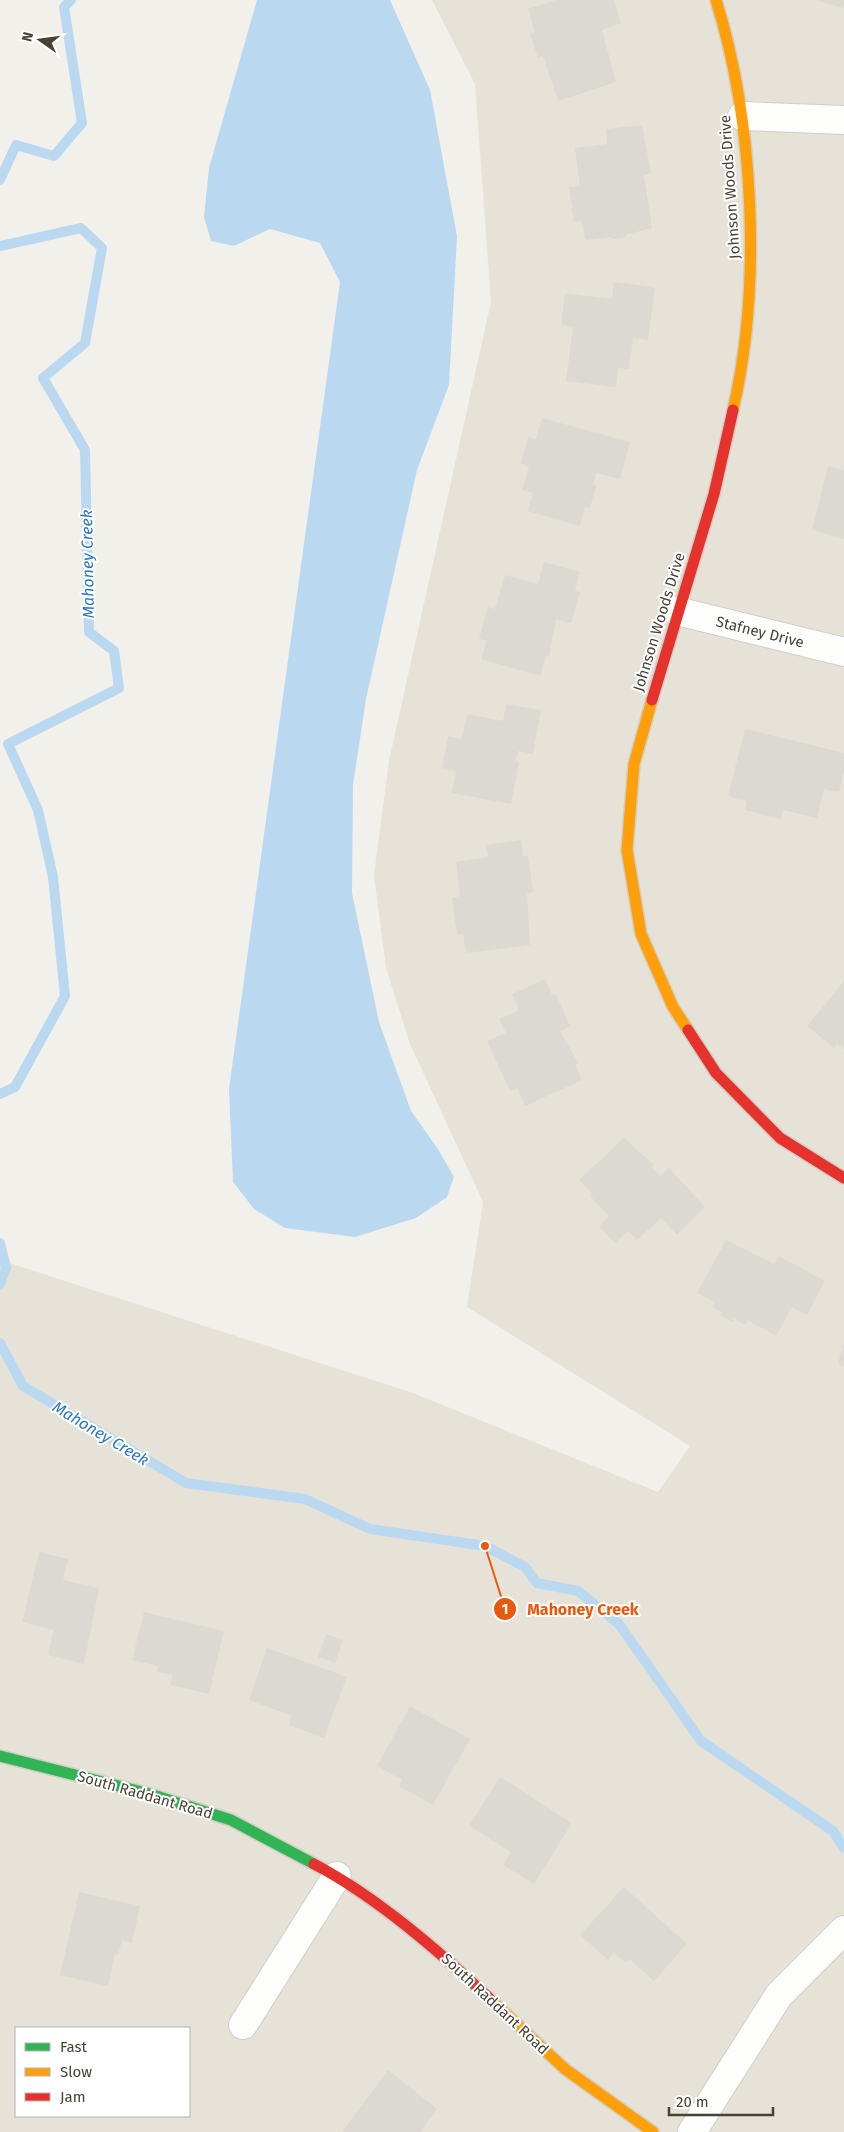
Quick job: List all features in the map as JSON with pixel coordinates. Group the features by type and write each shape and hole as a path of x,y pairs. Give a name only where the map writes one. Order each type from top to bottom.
{"street":[{"name":"Johnson Woods Drive","path":"716,0 726,32 742,116 752,245 742,373 714,494 677,611 634,764 627,850 642,934 673,1007 716,1073 780,1138 844,1178"},
{"path":"742,116 844,120"},
{"name":"Stafney Drive","path":"677,611 844,652"},
{"name":"South Raddant Road","path":"0,1756 150,1794 231,1820 337,1876 443,1954 566,2070 653,2132"},
{"path":"243,2025 337,1876"},
{"path":"692,2132 779,1995 844,1930"}],"shaded area":[{"path":"432,0 844,0 844,2132 0,2132 0,1260 413,1393 658,1492 690,1446 467,1307 483,1202 410,1044 386,968 374,875 389,761 491,302 475,84"}],"water":[{"path":"257,0 390,0 430,90 457,236 449,385 417,470 366,699 353,785 352,893 379,1022 411,1111 438,1149 454,1177 447,1197 416,1218 355,1237 285,1228 254,1209 233,1182 229,1089 340,282 320,243 270,229 234,246 211,241 204,217 209,168"}],"building":[{"path":"556,0 614,0 621,23 602,30 616,82 558,101 543,56 538,58 530,33 535,32 528,9"},
{"path":"844,0 844,8 818,1"},
{"path":"642,125 651,173 644,175 652,228 625,235 625,237 585,240 582,221 574,222 569,187 580,186 575,148 607,144 606,129"},
{"path":"614,282 655,287 648,340 633,338 629,369 618,368 616,387 566,381 573,327 561,325 565,293 612,299"},
{"path":"542,418 630,442 620,479 596,473 593,485 596,486 590,508 585,507 580,526 528,511 533,493 522,490 529,466 521,463 528,437 536,439"},
{"path":"828,466 844,470 844,539 812,530"},
{"path":"544,562 580,572 575,591 580,592 571,623 556,620 549,657 546,656 540,676 481,659 487,641 479,639 488,607 495,609 505,575 538,584"},
{"path":"506,704 541,710 533,754 518,751 516,761 519,762 511,804 452,793 456,771 442,769 448,736 462,739 467,714 503,721"},
{"path":"745,729 844,753 844,771 839,792 824,789 817,818 783,810 781,819 745,810 747,801 728,796"},
{"path":"521,840 523,856 528,856 533,892 527,893 530,945 466,953 463,934 457,935 452,898 460,896 456,862 488,857 486,845"},
{"path":"545,979 552,995 556,994 570,1026 560,1031 578,1063 575,1064 582,1080 525,1106 517,1088 510,1091 487,1041 506,1033 499,1019 519,1010 512,994"},
{"path":"844,981 844,1049 837,1044 834,1048 807,1026"},
{"path":"624,1138 654,1165 652,1167 660,1176 669,1168 705,1207 677,1235 661,1218 637,1240 628,1231 615,1243 599,1226 609,1216 590,1196 592,1194 579,1180"},
{"path":"726,1240 774,1264 779,1256 825,1281 807,1315 792,1307 776,1336 748,1320 745,1325 734,1318 732,1322 720,1315 722,1312 712,1307 714,1302 697,1293"},
{"path":"844,1346 844,1366 838,1364"},
{"path":"39,1552 68,1559 63,1580 99,1588 84,1664 48,1655 54,1630 22,1622"},
{"path":"144,1612 224,1631 209,1694 170,1685 173,1675 157,1672 158,1666 132,1660"},
{"path":"326,1634 343,1640 335,1663 318,1657"},
{"path":"267,1648 347,1677 324,1738 289,1725 292,1716 249,1700"},
{"path":"410,1706 470,1739 433,1805 399,1786 402,1780 377,1766"},
{"path":"500,1777 572,1823 534,1884 503,1865 511,1852 469,1826"},
{"path":"624,1887 687,1944 654,1981 630,1959 626,1963 614,1953 608,1960 580,1935"},
{"path":"79,1892 140,1906 132,1943 122,1940 118,1955 115,1955 108,1986 60,1975"},
{"path":"388,2070 437,2109 420,2132 342,2132"}],"waterway":[{"name":"Mahoney Creek","path":"0,180 16,145 54,156 82,123 64,7 71,0"},
{"name":"Mahoney Creek","path":"0,246 81,228 102,248 85,343 43,378 85,450 89,632 114,651 119,688 8,744 38,810 53,877 65,996 15,1087 0,1094"},
{"name":"Mahoney Creek","path":"0,1243 6,1268 0,1284"},
{"name":"Mahoney Creek","path":"0,1343 23,1386 186,1483 305,1499 370,1529 485,1546 525,1567 537,1583 578,1591 619,1624 701,1741 833,1831 844,1848"}],"traffic: fast":[{"path":"0,1756 150,1794 231,1820 314,1864"}],"traffic: slow":[{"path":"716,0 729,48 739,98 746,150 750,204 748,310 742,361 733,410"},
{"path":"652,700 634,764 627,850 641,934 673,1007 688,1030"},
{"path":"492,2001 565,2069 653,2132"}],"traffic: jam":[{"path":"652,700 714,494 733,410"},
{"path":"688,1030 716,1073 780,1138 844,1178"},
{"path":"314,1864 361,1892 407,1926 492,2001"}],"place":[{"name":"Mahoney Creek","path":"485,1546"}]}
